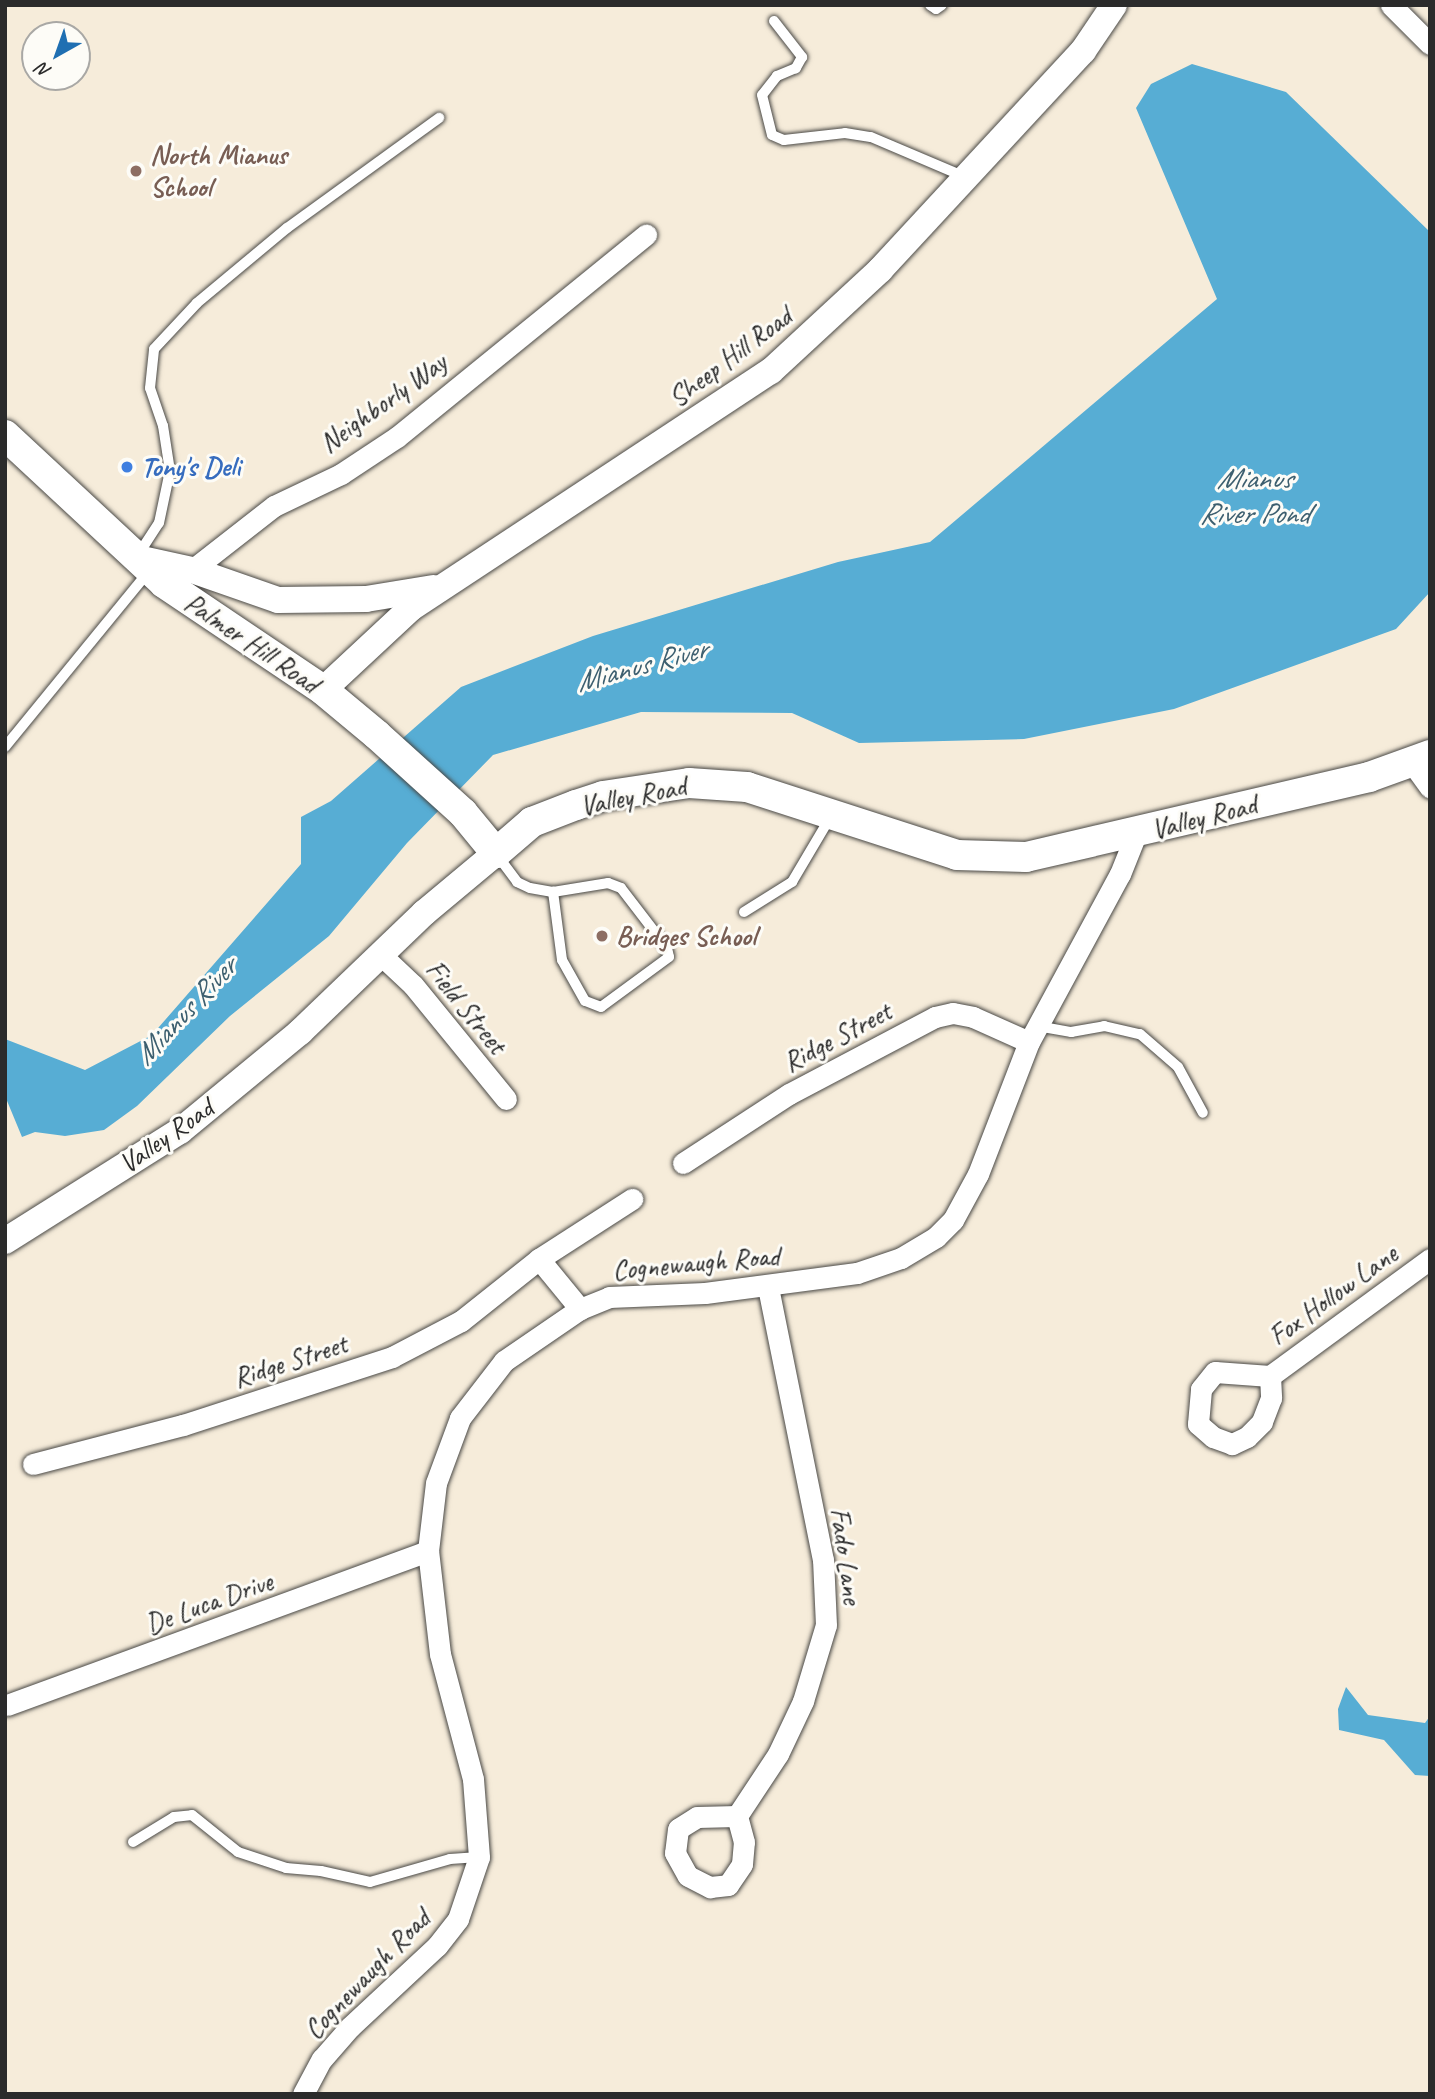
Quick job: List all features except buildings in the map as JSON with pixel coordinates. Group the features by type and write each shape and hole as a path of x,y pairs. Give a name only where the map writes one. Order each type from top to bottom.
{"main road":[{"name":"Palmer Hill Road","path":"5,435 143,564 218,622 323,690 377,735 463,813 495,853"},
{"name":"Valley Road","path":"495,853 532,822 603,796 689,783 747,787 957,855 1001,859 1136,834 1424,768"}],"street":[{"name":"Sheep Hill Road","path":"323,690 411,608 771,372 840,310 1083,51 1114,5"},
{"path":"1391,5 1430,44"},
{"name":"Neighborly Way","path":"192,570 274,506 341,474 397,437 646,235"},
{"path":"143,564 192,570 278,600 366,600 448,585"},
{"name":"Cognewaugh Road","path":"303,2094 336,2043 437,1946 458,1919 479,1857 473,1779 440,1654 428,1552 436,1483 460,1418 504,1361 580,1309 609,1297 638,1292 705,1293 768,1287 857,1273 901,1258 936,1237 953,1220 978,1174 1033,1034 1120,874 1136,834"},
{"name":"Valley Road","path":"5,1241 180,1130 300,1032 380,954 495,853"},
{"name":"Field Street","path":"380,954 413,985 506,1099"},
{"name":"Ridge Street","path":"683,1163 789,1094 935,1017 953,1013 1033,1034"},
{"name":"Ridge Street","path":"33,1464 183,1425 392,1357 461,1321 538,1259 632,1199"},
{"path":"538,1259 580,1309"},
{"name":"Fox Hollow Lane","path":"1270,1376 1430,1259"},
{"name":"Fado Lane","path":"737,1816 778,1754 803,1701 827,1625 823,1560 768,1287"},
{"name":"De Luca Drive","path":"7,1705 428,1552"}],"lane":[{"path":"930,5 936,9 942,5"},
{"path":"774,21 802,57 796,68 777,76 762,95 772,135 784,140 845,133 871,137 963,176"},
{"path":"5,747 143,564 159,523 170,471 163,426 150,388 154,349 197,303 288,228 439,118"},
{"path":"744,912 792,882 832,814"},
{"path":"495,853 517,882 553,892 608,883 621,888 667,948 668,957 601,1007 585,1001 562,960 553,892"},
{"path":"1033,1034 1071,1032 1104,1026 1140,1034 1178,1067 1203,1113"},
{"path":"133,1842 174,1817 192,1815 238,1852 286,1868 370,1882 450,1859 479,1857"}],"water":[{"name":"Mianus River Pond","path":"1192,64 1286,92 1430,232 1430,592 1396,629 1174,709 1024,739 859,743 792,713 641,712 493,755 407,843 329,936 230,1016 137,1106 104,1130 65,1136 35,1132 22,1137 5,1096 5,1039 85,1070 152,1035 301,864 301,817 331,801 461,687 593,636 838,562 930,542 1217,299 1136,108 1151,84"},
{"path":"1346,1687 1368,1715 1425,1723 1430,1716 1430,1776 1415,1775 1384,1740 1339,1730 1338,1709"}],"place":[{"name":"North Mianus School","path":"136,171"},
{"name":"Tony's Deli","path":"127,467"},
{"name":"Bridges School","path":"602,936"}],"water label":[{"name":"Mianus River","path":"641,665"},
{"name":"Mianus River","path":"185,1011"}]}
